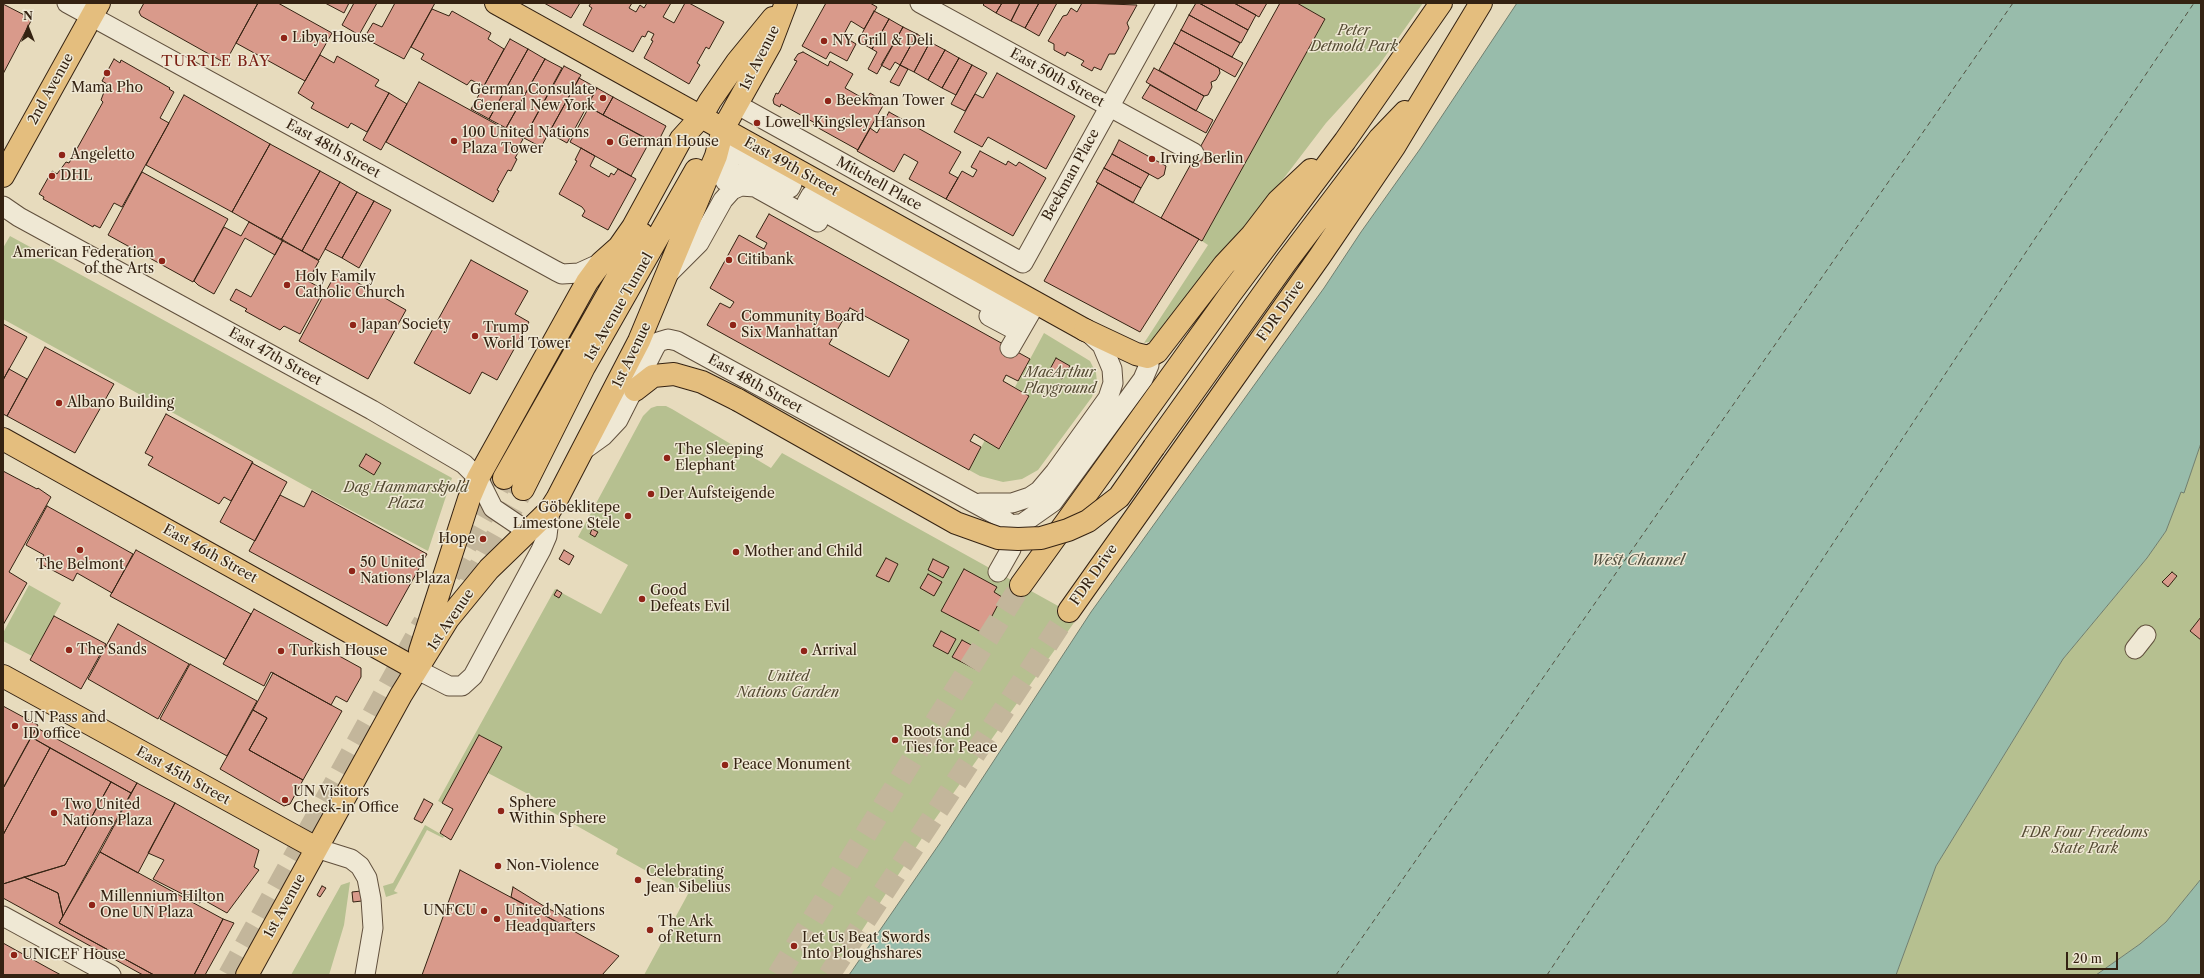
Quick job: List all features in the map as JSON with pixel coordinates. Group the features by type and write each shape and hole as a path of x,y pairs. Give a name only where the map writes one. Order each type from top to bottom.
{"main road":[{"name":"East 49th Street","path":"496,3 723,129 810,186 1085,330 1136,354 1148,356"},
{"name":"1st Avenue","path":"416,669 441,585 469,499 478,478 587,282 602,263 619,247 633,227 681,139 701,118 710,101 737,62 785,3"},
{"name":"1st Avenue","path":"247,975 416,669 432,648 448,619 462,600 489,569 550,510 585,448 636,347 716,156 723,129 770,45 785,3"},
{"path":"1021,585 1231,293 1345,141 1441,3"},
{"name":"FDR Drive","path":"1069,611 1320,256 1394,147 1481,3"},
{"name":"2nd Avenue","path":"3,176 95,10"},
{"path":"634,390 653,376 674,374 702,382 738,400 956,523 986,535 1003,539 1031,539 1054,535 1088,521 1119,497 1286,262 1368,153 1434,80"},
{"name":"1st Avenue Tunnel","path":"504,478 627,262 689,147 701,118"},
{"name":"1st Avenue Tunnel","path":"523,489 584,367 703,156 723,129"},
{"path":"1148,356 1157,352 1165,343 1210,282 1252,235 1278,201 1301,177 1345,141"},
{"name":"East 46th Street","path":"3,439 416,669"},
{"name":"East 45th Street","path":"3,676 316,848"}],"street":[{"name":"East 48th Street","path":"68,3 95,10 562,274 580,273 602,263"},
{"name":"East 50th Street","path":"920,3 1194,152"},
{"name":"Beekman Place","path":"1023,263 1108,106 1167,3"},
{"name":"Mitchell Place","path":"736,104 1023,263"},
{"path":"667,275 699,242 723,200 732,190 741,186 755,187 1015,340 1036,303"},
{"path":"810,186 1013,307 1008,315 807,202 810,186"},
{"path":"791,207 810,186"},
{"name":"East 47th Street","path":"3,206 18,217 372,410 464,464 478,478 493,508 527,531"},
{"path":"998,572 1012,549 1021,510 1030,497 1055,472 1111,391 1113,377 1106,353 1102,345 1085,330"},
{"name":"East 48th Street","path":"585,448 612,428 634,390 654,347 662,339 672,340 967,500"},
{"path":"1016,528 1053,502 1143,379 1149,366 1148,356"},
{"path":"967,500 989,505 1012,503 1030,497"},
{"path":"967,500 1000,517 1016,528"},
{"path":"416,669 449,686 462,686 473,676 541,550 547,536 550,510"},
{"name":"East 45th Street","path":"316,848 344,856 360,866 364,872 371,899 373,928 365,975"},
{"path":"3,916 111,975"}],"green space":[{"name":"Peter Detmold Park","path":"1297,3 1423,3 1379,65 1326,123 1258,212 1227,245 1157,340 1144,343 1208,245 1202,241 1325,19"},
{"name":"Dag Hammarskjold Plaza","path":"10,236 452,478 428,551 320,494 3,319 3,248","holes":["366,455 381,463 374,475 359,466"]},
{"name":"MacArthur Playground","path":"1044,333 1090,361 1096,373 1097,382 1092,397 1038,470 1022,479 1003,482 980,476 969,470 985,440 1000,449 1029,396 1015,387"},
{"name":"United Nations Garden","path":"666,406 672,409 771,468 782,453 1078,617 928,829 833,975 644,975 688,894 616,854 618,849 545,808 547,804 488,773 502,748 480,735 442,803 438,801 555,589 557,590 554,595 559,598 562,593 601,614 628,565 578,537 643,416 651,408"},
{"name":"FDR Four Freedoms State Park","path":"2201,443 2201,879 2166,922 2140,944 2096,975 1896,975 1936,866 2063,659 2147,558 2166,531 2181,491 2184,492"},
{"path":"29,585 61,603 32,656 3,641 3,633"},
{"path":"425,825 444,836 443,838 427,830 394,891 398,893 386,897 383,886 393,883"},
{"path":"350,882 344,925 329,975 291,975 341,885"}],"water":[{"name":"West Channel","path":"1517,3 2201,3 2201,443 2184,493 2181,492 2166,531 2147,558 2063,659 1936,866 1896,975 849,975 942,840 1091,612 1324,288 1361,232 1420,149"},
{"path":"2201,879 2201,975 2096,975 2140,944 2166,922"}],"building":[{"path":"144,3 258,3 225,63 141,16 139,12"},
{"name":"Libya House","path":"258,3 278,3 332,33 305,81 236,43"},
{"path":"325,3 349,3 344,13"},
{"path":"354,3 377,3 359,35 342,25"},
{"path":"395,3 435,3 404,59 364,38 373,23 382,27"},
{"path":"544,3 580,3 571,18"},
{"path":"591,3 632,3 629,8 636,12 640,5 644,8 647,3 671,3 663,17 674,23 685,3 689,3 724,22 709,49 706,47 697,63 700,65 689,84 644,58 653,41 651,40 654,34 648,31 645,37 642,36 633,52 583,25 592,8 589,6"},
{"path":"826,3 870,3 877,7 864,29 851,21 843,36 856,44 847,61 830,52 826,59 802,46"},
{"path":"985,3 1002,3 996,13 983,5"},
{"path":"1002,3 1020,3 1011,21 996,13"},
{"path":"1020,3 1039,3 1025,28 1011,21"},
{"path":"1039,3 1057,3 1039,36 1025,28"},
{"path":"1082,3 1137,5 1127,23 1129,28 1115,54 1109,54 1101,70 1094,67 1092,71 1081,65 1084,61 1067,52 1065,56 1054,50 1054,44 1048,41 1063,16 1067,15 1071,8 1077,12"},
{"path":"1196,3 1199,3 1248,30 1241,43 1189,15"},
{"path":"1199,3 1234,3 1256,15 1248,30"},
{"path":"1234,3 1267,3 1259,17"},
{"path":"1280,3 1297,3 1325,19 1202,241 1161,218"},
{"path":"3,4 32,19 3,74"},
{"path":"432,9 449,16 452,11 491,33 488,39 504,49 484,86 471,80 467,85 421,59 424,54 411,47"},
{"path":"874,11 889,19 872,49 858,41"},
{"path":"1189,15 1240,43 1232,57 1181,30"},
{"path":"889,19 903,27 877,74 868,69 877,52 872,49"},
{"path":"903,27 917,34 900,65 895,62 890,70 881,65"},
{"path":"1181,30 1243,63 1235,77 1174,43"},
{"path":"917,34 930,42 914,72 900,65"},
{"path":"510,39 528,49 489,119 471,109"},
{"path":"930,42 945,50 928,80 914,72"},
{"path":"1174,43 1219,68 1220,73 1216,80 1211,82 1212,87 1208,95 1204,96 1159,70"},
{"path":"528,49 545,59 506,128 489,119"},
{"path":"945,50 959,58 942,88 928,80"},
{"name":"Beekman Tower","path":"803,52 828,66 830,61 853,74 845,88 866,100 870,93 885,102 858,150 813,125 815,123 781,104 780,107 774,104 773,100 776,93 778,94 797,61 794,60 798,54"},
{"path":"320,55 334,63 337,56 379,80 375,86 389,93 367,132 351,123 348,128 311,108 314,103 298,93"},
{"path":"959,58 972,65 956,95 942,88"},
{"path":"114,59 120,63 121,60 170,88 169,89 174,92 160,118 169,123 122,207 114,203 100,228 94,225 93,227 43,199 44,197 39,194 52,171 57,174 66,162 69,163 103,102 101,100 107,84 102,81"},
{"path":"545,59 562,68 524,138 506,128"},
{"path":"900,65 908,69 899,86 890,82"},
{"path":"972,65 987,73 965,111 951,104"},
{"path":"564,66 581,75 541,147 524,138"},
{"path":"1154,68 1204,96 1196,111 1146,82"},
{"path":"997,73 1075,116 1046,169 988,137 982,147 954,132 975,94 983,98"},
{"path":"579,78 597,88 567,143 549,133"},
{"name":"100 United Nations Plaza Tower","path":"419,82 523,139 517,150 519,151 515,158 517,159 511,171 508,170 497,190 499,191 493,202 386,142"},
{"path":"1150,85 1213,120 1206,133 1142,98"},
{"path":"597,88 613,97 603,115 587,106"},
{"path":"389,93 407,104 381,150 363,140"},
{"path":"184,95 270,144 232,212 146,165"},
{"path":"613,97 666,126 657,144 603,115"},
{"name":"German House","path":"589,107 650,141 631,176 570,142"},
{"path":"889,112 961,152 949,173 958,178 946,199 909,179 918,162 904,154 894,172 857,151 870,128 877,133"},
{"path":"1119,140 1166,166 1164,175 1158,179 1112,154"},
{"path":"270,144 320,171 281,240 232,212"},
{"path":"581,148 595,156 590,166 609,177 611,173 614,175 618,169 636,179 608,230 582,216 585,211 582,207 559,194 577,161 575,160"},
{"path":"980,151 1006,165 1008,161 1016,166 1019,162 1046,178 1013,236 946,199 962,171 973,177 977,170 971,167"},
{"path":"1112,154 1149,174 1141,188 1104,168"},
{"path":"1104,168 1141,188 1133,203 1096,182"},
{"path":"320,171 340,182 302,251 281,240"},
{"path":"142,172 228,219 193,282 108,235"},
{"path":"340,182 357,192 319,260 302,251"},
{"path":"1098,183 1199,239 1140,332 1044,281"},
{"path":"357,192 374,201 342,258 325,249"},
{"path":"374,201 391,210 359,268 342,258"},
{"path":"769,214 1030,359 1018,381 1006,375 1003,381 1029,396 999,449 974,434 970,441 981,447 969,470 707,325 720,303 730,308 734,302 710,288 739,235 764,249 767,243 756,237","holes":["850,308 909,340 889,377 829,344"]},
{"path":"249,222 283,240 275,255 245,238 214,294 198,285 194,281 224,227 241,236"},
{"name":"Holy Family Catholic Church","path":"283,240 319,261 308,281 324,290 300,334 284,326 280,330 245,311 247,309 230,300 236,289 251,297"},
{"name":"Trump World Tower","path":"471,260 528,291 515,314 529,322 497,380 482,372 470,394 414,363"},
{"name":"Japan Society","path":"337,271 406,310 368,379 299,341"},
{"path":"3,324 27,337 3,380"},
{"name":"Albano Building","path":"45,347 114,384 75,453 7,416"},
{"path":"1056,358 1070,366 1062,379 1049,371"},
{"path":"9,369 27,379 7,416 3,414 3,380"},
{"path":"166,414 253,462 231,501 224,497 219,504 148,465 153,457 145,453"},
{"path":"366,454 381,463 374,475 359,466"},
{"path":"252,463 287,482 255,541 220,522"},
{"path":"3,471 37,489 38,488 51,497 9,572 27,583 3,625"},
{"name":"50 United Nations Plaza","path":"312,491 427,554 387,626 249,551 280,495 304,507"},
{"name":"The Belmont","path":"47,506 133,554 112,593 77,573 73,581 39,563 44,555 26,545"},
{"path":"592,529 598,532 595,537 590,534"},
{"path":"136,550 251,614 226,659 110,596"},
{"path":"564,550 574,556 569,565 559,559"},
{"path":"886,558 898,564 889,582 876,576"},
{"path":"933,559 949,567 943,578 928,570"},
{"path":"964,569 997,587 994,592 1002,597 983,633 941,611"},
{"path":"2172,572 2177,576 2168,587 2162,582"},
{"path":"928,574 942,582 934,596 920,588"},
{"path":"557,590 562,593 559,598 554,595"},
{"name":"Turkish House","path":"254,609 361,668 361,677 347,702 336,696 331,705 271,672 264,686 223,664"},
{"name":"The Sands","path":"54,616 106,644 81,689 30,660"},
{"path":"2201,617 2201,640 2190,631"},
{"path":"118,624 189,664 158,719 88,679"},
{"path":"941,631 956,639 948,654 933,646"},
{"path":"962,640 984,652 975,669 952,657"},
{"path":"190,664 257,701 227,756 160,719"},
{"path":"273,673 342,711 303,780 249,750 267,718 253,710"},
{"path":"3,706 38,725 4,787 3,787"},
{"path":"253,710 267,718 249,750 303,780 290,804 284,806 220,769"},
{"path":"37,728 137,783 131,793 31,737"},
{"path":"479,735 502,747 451,840 440,833 453,809 442,803"},
{"path":"31,737 50,748 3,835 3,788"},
{"name":"Two United Nations Plaza","path":"50,748 111,782 65,865 3,884 3,835"},
{"path":"111,782 131,793 63,916 58,893 24,877 65,865"},
{"path":"137,783 175,803 138,873 100,852"},
{"path":"424,799 433,804 422,823 414,819"},
{"path":"175,803 259,850 254,867 259,870 227,913 202,899 200,903 153,879 164,860 148,853"},
{"path":"100,852 223,919 194,975 154,975 59,923"},
{"name":"United Nations Headquarters","path":"460,870 619,956 602,975 422,975"},
{"path":"24,877 58,893 63,916 59,923 154,975 143,975 3,898 3,884"},
{"path":"322,886 326,888 320,897 317,895"},
{"path":"513,887 547,908 574,921 568,928 511,897"},
{"path":"361,891 362,901 353,902 352,892"},
{"path":"223,919 234,923 205,975 194,975"},
{"name":"UNICEF House","path":"3,943 48,968 61,975 3,975"}],"ferry route":[{"path":"1336,975 2013,3"},
{"path":"1547,975 2032,243 2194,3"}],"tunnel":[{"path":"450,575 504,478"},
{"path":"470,584 523,489"},
{"path":"778,975 1021,585"},
{"path":"829,975 1069,611"},
{"path":"229,975 424,622"}],"place":[{"name":"Libya House","path":"284,38"},
{"name":"NY Grill & Deli","path":"824,41"},
{"name":"Mama Pho","path":"107,73"},
{"name":"German Consulate General New York","path":"603,98"},
{"name":"Beekman Tower","path":"828,101"},
{"name":"Lowell Kingsley Hanson","path":"757,123"},
{"name":"100 United Nations Plaza Tower","path":"454,141"},
{"name":"German House","path":"610,142"},
{"name":"Angeletto","path":"62,155"},
{"name":"Irving Berlin","path":"1152,159"},
{"name":"DHL","path":"52,176"},
{"name":"Citibank","path":"729,260"},
{"name":"American Federation of the Arts","path":"162,261"},
{"name":"Holy Family Catholic Church","path":"287,285"},
{"name":"Japan Society","path":"353,325"},
{"name":"Community Board Six Manhattan","path":"733,325"},
{"name":"Trump World Tower","path":"475,336"},
{"name":"Albano Building","path":"59,403"},
{"name":"The Sleeping Elephant","path":"667,458"},
{"name":"Der Aufsteigende","path":"651,494"},
{"name":"Göbeklitepe Limestone Stele","path":"628,516"},
{"name":"Hope","path":"483,539"},
{"name":"The Belmont","path":"80,550"},
{"name":"Mother and Child","path":"736,552"},
{"name":"50 United Nations Plaza","path":"352,571"},
{"name":"Good Defeats Evil","path":"642,599"},
{"name":"The Sands","path":"69,650"},
{"name":"Turkish House","path":"281,651"},
{"name":"Arrival","path":"804,651"},
{"name":"UN Pass and ID office","path":"15,726"},
{"name":"Roots and Ties for Peace","path":"895,740"},
{"name":"Peace Monument","path":"725,765"},
{"name":"UN Visitors Check-in Office","path":"285,800"},
{"name":"Sphere Within Sphere","path":"501,811"},
{"name":"Two United Nations Plaza","path":"54,813"},
{"name":"Non-Violence","path":"498,866"},
{"name":"Celebrating Jean Sibelius","path":"638,880"},
{"name":"Millennium Hilton One UN Plaza","path":"92,905"},
{"name":"UNFCU","path":"484,911"},
{"name":"United Nations Headquarters","path":"497,919"},
{"name":"The Ark of Return","path":"650,930"},
{"name":"Let Us Beat Swords Into Ploughshares","path":"794,946"},
{"name":"UNICEF House","path":"14,955"}],"district":[{"name":"TURTLE BAY","path":"216,62"}]}
